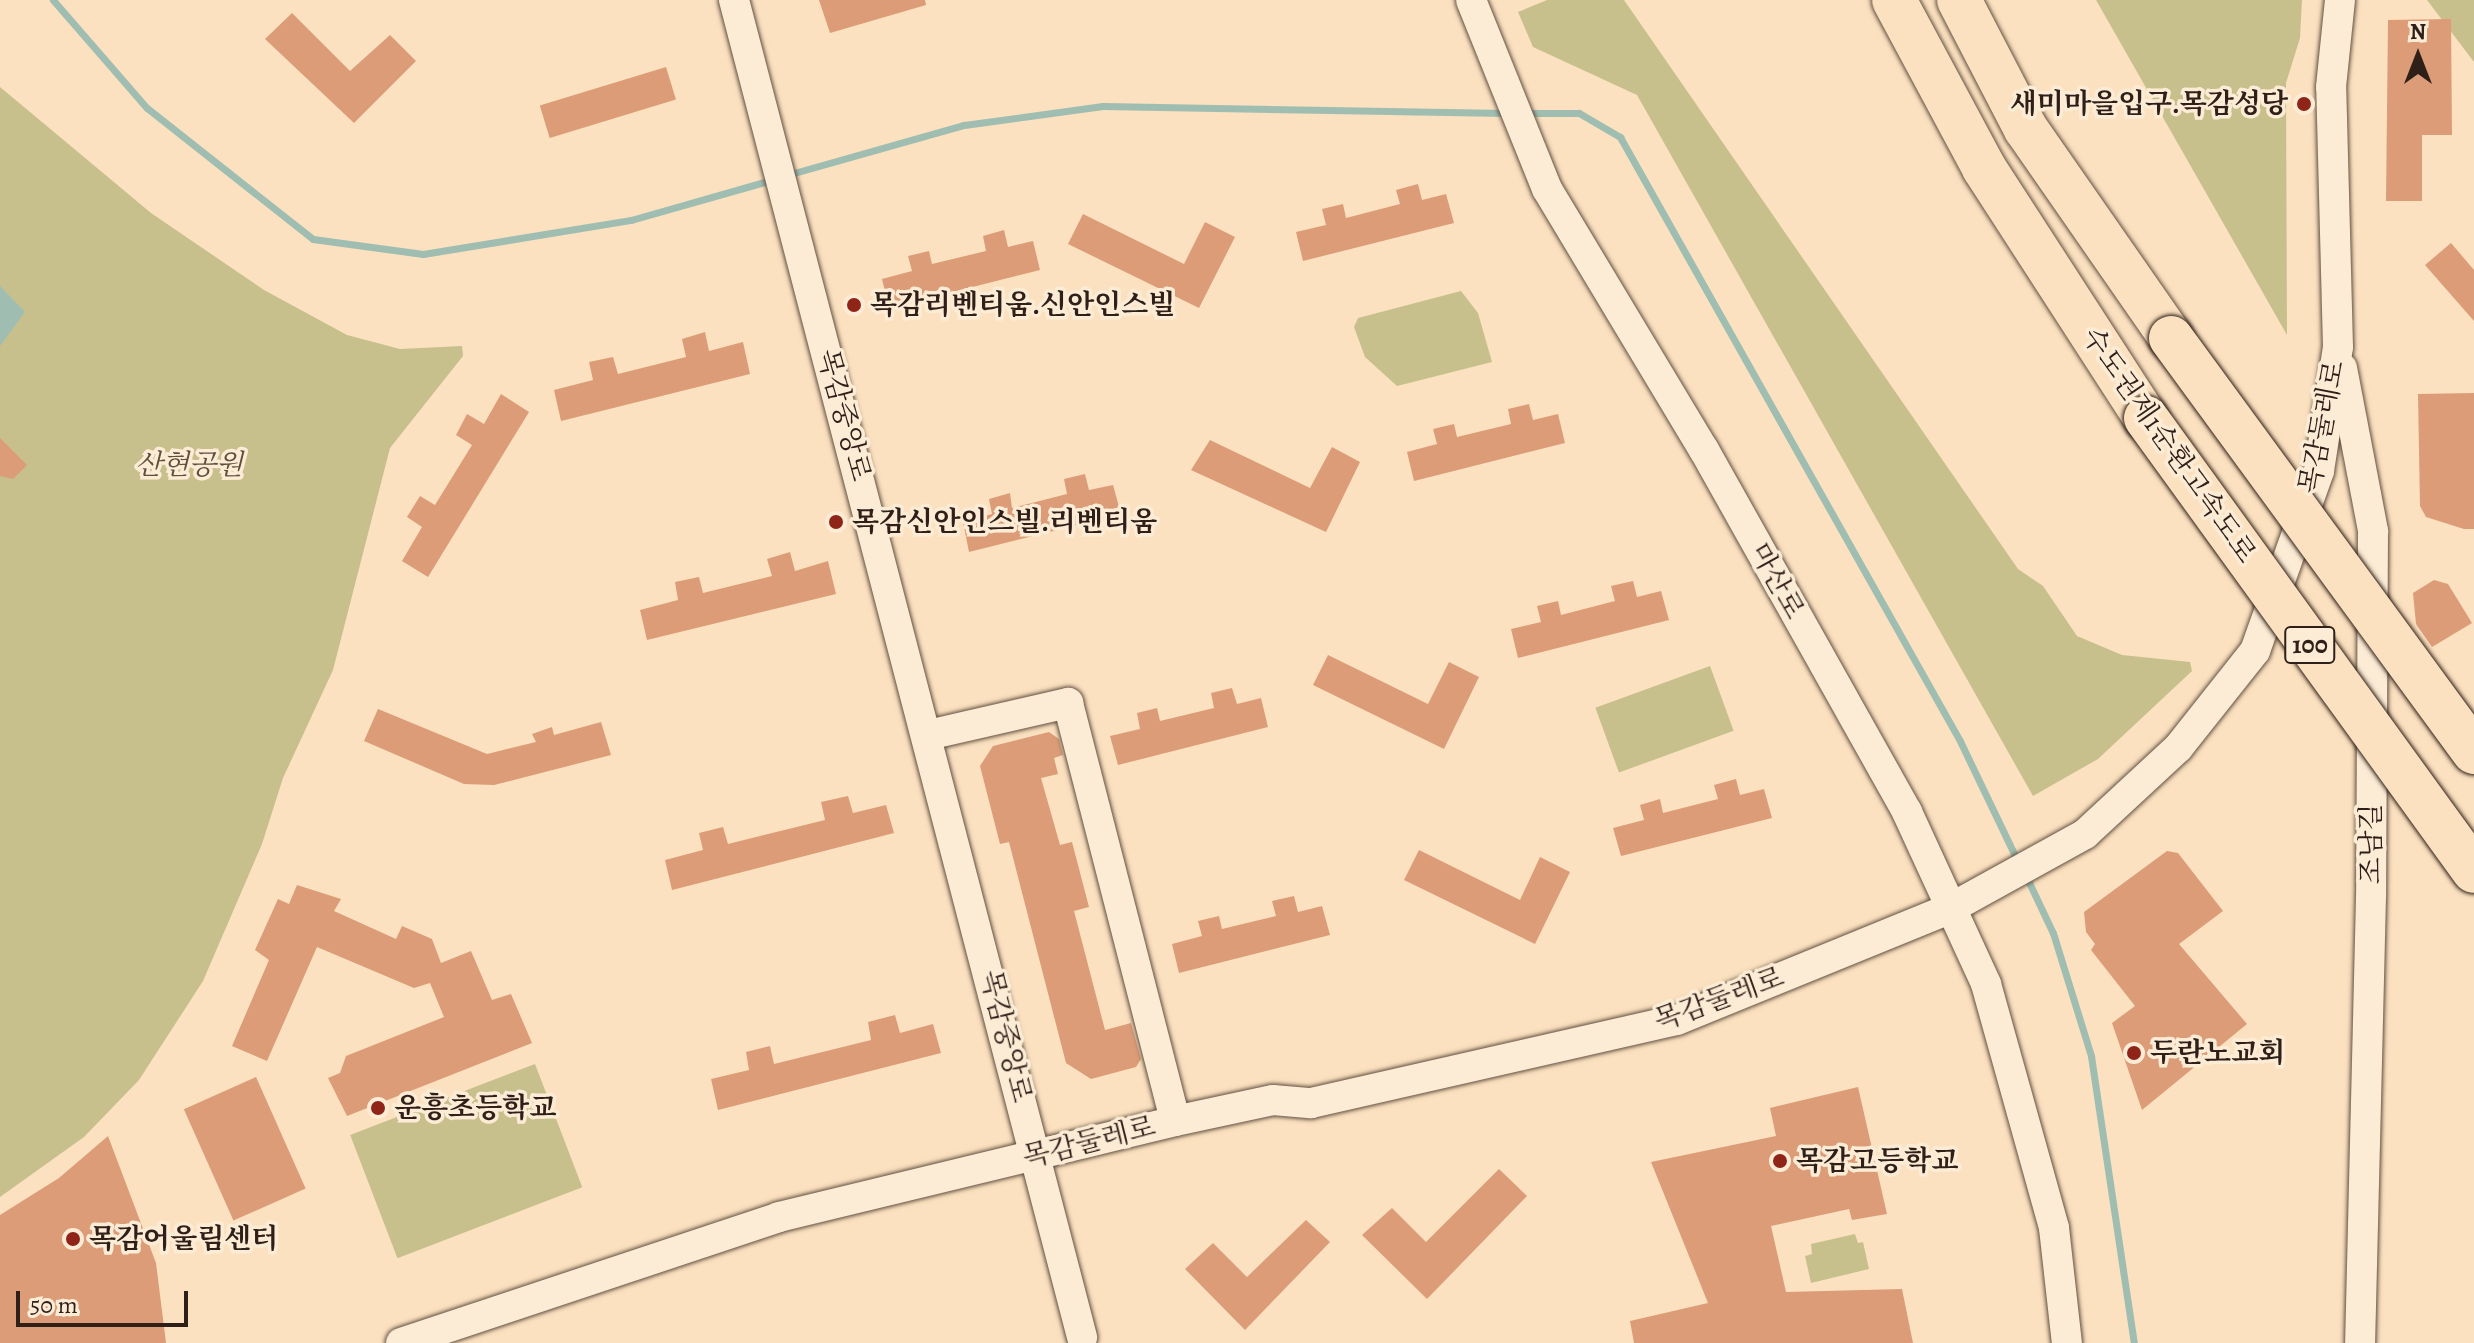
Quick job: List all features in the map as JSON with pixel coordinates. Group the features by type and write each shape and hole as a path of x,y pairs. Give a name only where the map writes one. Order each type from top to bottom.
{"highway":[{"name":"수도권제1순환고속도로","path":"1894,0 1984,168 2146,418 2474,871"},
{"name":"100","path":"1959,0 2026,129 2171,338 2474,752"}],"street":[{"name":"목감중앙로","path":"734,0 928,735 1082,1337"},
{"name":"마산로","path":"1471,0 1547,189 1704,450 1907,812 1986,984 2054,1228 2067,1343"},
{"name":"목감둘레로","path":"401,1343 779,1217 1175,1121 1273,1100 1311,1103 1677,1020 1951,908 2085,834 2178,748 2255,651 2319,471 2338,347 2331,87 2340,0"},
{"name":"조남길","path":"2338,347 2373,531 2371,897 2360,1343"},
{"path":"928,735 1068,703 1175,1121"}],"green space":[{"path":"1547,0 1624,0 2018,569 2043,586 2077,636 2122,655 2190,662 2192,671 2098,759 2033,796 1637,95 1533,47 1518,12"},
{"path":"2096,0 2302,0 2300,38 2286,83 2287,335"},
{"path":"2427,0 2474,0 2474,62"},
{"name":"산현공원","path":"0,87 151,213 264,290 347,335 400,349 462,346 463,356 390,448 333,670 283,778 262,844 203,981 139,1080 84,1137 0,1197"},
{"path":"1461,291 1478,313 1492,362 1397,386 1365,357 1354,327 1358,318"},
{"path":"1710,666 1734,731 1619,773 1595,708"},
{"path":"535,1064 582,1187 397,1258 350,1135"},
{"path":"1855,1234 1858,1243 1863,1242 1869,1269 1811,1283 1805,1256 1812,1254 1811,1244"}],"shaded area":[{"path":"0,286 25,312 0,346"}],"building":[{"path":"819,0 925,0 926,5 830,33"},
{"path":"292,13 350,71 390,35 416,61 354,123 265,39"},
{"path":"2451,19 2452,135 2422,135 2422,201 2386,201 2388,20"},
{"path":"666,67 676,100 550,138 540,106"},
{"path":"1418,184 1422,200 1446,194 1454,223 1303,261 1296,232 1326,225 1322,209 1343,204 1346,218 1400,204 1396,190"},
{"path":"1083,214 1184,264 1205,222 1235,237 1199,308 1068,244"},
{"path":"1004,230 1008,247 1033,241 1040,270 889,308 882,279 912,271 908,256 929,251 932,264 986,251 983,236"},
{"path":"2451,243 2474,270 2474,321 2425,265"},
{"path":"705,332 709,351 743,342 750,374 561,421 554,390 593,380 589,362 613,357 618,374 686,357 682,339"},
{"path":"2474,393 2474,529 2464,529 2426,517 2420,506 2418,394"},
{"path":"501,394 529,412 428,577 402,561 422,527 407,517 420,496 435,505 472,445 456,435 467,414 484,424"},
{"path":"1529,404 1533,420 1558,414 1565,443 1414,481 1407,452 1437,444 1433,429 1454,424 1457,437 1511,424 1508,409"},
{"path":"0,438 27,465 13,479 0,476"},
{"path":"1210,440 1310,488 1332,447 1360,462 1326,532 1191,470"},
{"path":"1085,474 1089,490 1113,485 1121,514 969,552 963,522 992,514 989,499 1010,493 1012,508 1067,494 1064,479"},
{"path":"790,552 795,571 828,561 836,594 647,640 640,610 678,600 675,582 699,577 703,593 772,576 767,559"},
{"path":"2434,580 2448,584 2472,623 2432,647 2416,624 2413,593"},
{"path":"1633,581 1637,597 1661,591 1669,620 1518,658 1511,629 1541,622 1537,606 1558,601 1561,615 1615,601 1611,586"},
{"path":"1328,655 1428,704 1449,662 1479,677 1444,749 1313,685"},
{"path":"1232,688 1237,704 1261,698 1268,727 1118,765 1110,736 1140,729 1137,713 1157,708 1160,721 1214,708 1211,693"},
{"path":"378,709 487,754 536,742 532,734 552,727 554,735 601,722 611,755 494,785 464,784 364,741"},
{"path":"1049,732 1059,739 1063,755 1054,758 1058,774 1041,778 1060,845 1072,842 1089,907 1074,911 1105,1030 1131,1023 1141,1059 1136,1067 1091,1079 1066,1063 1009,842 1000,844 980,766 993,746"},
{"path":"1736,779 1740,795 1764,789 1772,818 1621,856 1613,828 1644,820 1640,805 1660,799 1663,813 1718,799 1714,785"},
{"path":"848,796 853,813 886,805 894,833 672,890 665,860 703,850 699,833 723,827 728,844 825,820 821,802"},
{"path":"1419,850 1520,900 1540,857 1570,872 1535,944 1404,880"},
{"path":"2167,851 2178,853 2223,911 2179,944 2247,1024 2142,1110 2112,1023 2135,1006 2091,950 2095,944 2086,932 2084,912"},
{"path":"297,885 341,899 334,911 396,939 402,926 432,939 441,963 471,951 492,1000 511,994 532,1043 347,1116 328,1078 340,1073 346,1056 444,1017 430,983 414,988 317,947 267,1061 232,1046 269,960 255,950 278,899 289,904"},
{"path":"1294,896 1298,912 1322,906 1330,935 1179,973 1172,944 1202,936 1198,921 1219,916 1222,929 1276,916 1272,901"},
{"path":"895,1015 900,1033 933,1024 941,1053 718,1110 711,1079 749,1070 746,1052 770,1046 774,1064 871,1040 868,1022"},
{"path":"256,1077 306,1188 233,1221 184,1109"},
{"path":"1858,1087 1887,1214 1852,1220 1849,1209 1771,1226 1786,1292 1902,1289 1913,1343 1634,1343 1630,1321 1708,1303 1651,1162 1776,1136 1770,1108"},
{"name":"목감어울림센터","path":"108,1136 156,1263 166,1343 0,1343 0,1215 59,1178"},
{"path":"1499,1169 1527,1196 1427,1299 1362,1235 1392,1208 1426,1242"},
{"path":"1306,1220 1330,1242 1245,1330 1185,1269 1213,1243 1247,1277"}],"waterway":[{"path":"53,0 147,108 313,239 423,254 631,220 775,179"},
{"path":"787,175 964,125 1103,106 1506,113"},
{"path":"1526,113 1579,113 1620,137 1960,741 2018,862"},
{"path":"2026,876 2053,933 2091,1056 2134,1343"}],"place":[{"name":"새미마을입구.목감성당","path":"2304,104"},
{"name":"목감리벤티움.신안인스빌","path":"854,305"},
{"name":"목감신안인스빌.리벤티움","path":"836,522"},
{"name":"두란노교회","path":"2134,1053"},
{"name":"운흥초등학교","path":"378,1108"},
{"name":"목감고등학교","path":"1780,1161"},
{"name":"목감어울림센터","path":"73,1239"}]}
